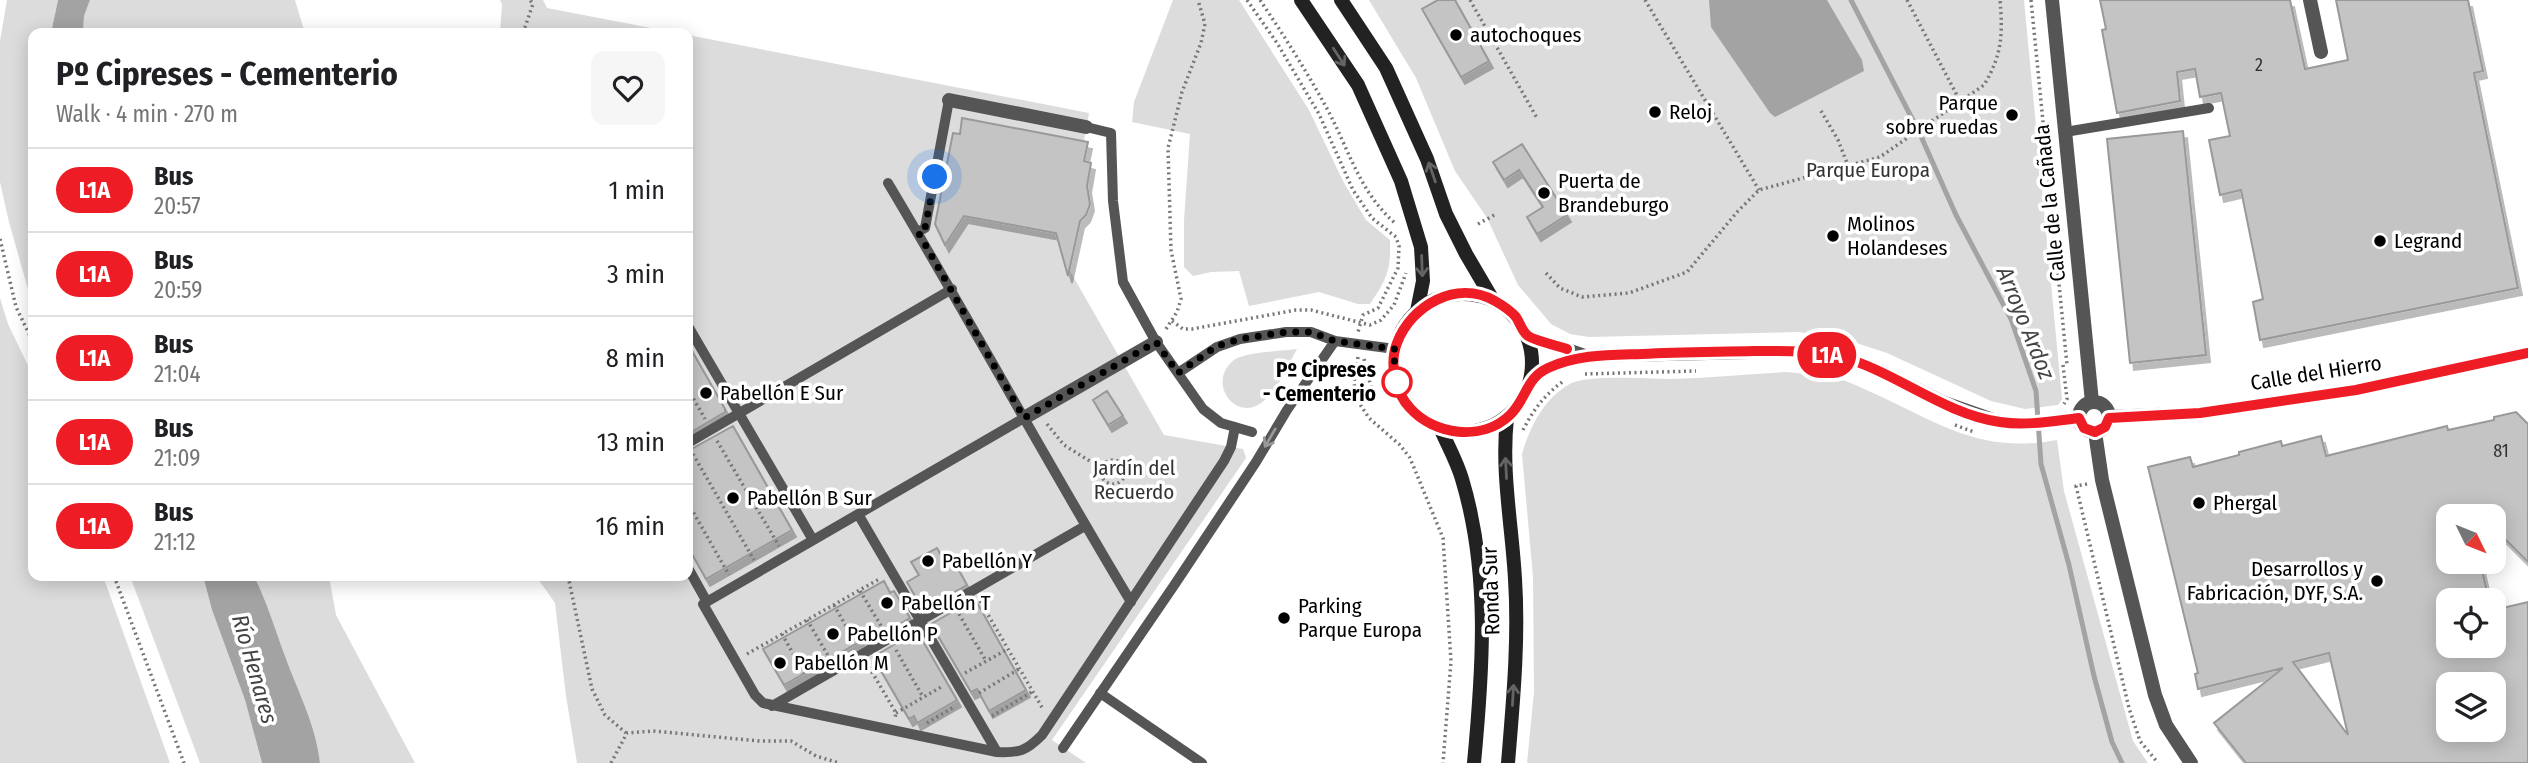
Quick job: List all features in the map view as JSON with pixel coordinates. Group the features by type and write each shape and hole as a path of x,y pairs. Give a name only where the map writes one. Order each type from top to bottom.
{"main road":[{"path":"1301,0 1358,85 1401,181 1421,247 1423,281 1417,311"},
{"path":"1341,0 1386,68 1427,159 1446,214 1465,254 1493,300"},
{"path":"1467,293 1493,300 1514,315 1528,337 1533,357 1532,378 1523,400 1507,418 1487,429 1464,433 1441,430 1423,421 1408,407 1398,389 1394,369 1395,349 1403,328 1417,311 1440,297 1467,293"},
{"name":"Ronda Sur","path":"1507,418 1504,442 1515,580 1514,694 1508,763"},
{"name":"Ronda Sur","path":"1441,430 1462,477 1475,531 1482,591 1480,699 1474,763"}],"street":[{"name":"Calle de la Cañada","path":"2052,0 2092,402"},
{"path":"2310,0 2320,52"},
{"path":"950,100 1086,127"},
{"path":"1528,337 1585,356"},
{"path":"1024,418 1156,342"},
{"path":"1532,378 1549,367 1585,356 1795,351 1838,356 1880,371 1976,416 1999,422 2030,424 2057,415 2079,418"},
{"name":"Calle del Hierro","path":"2109,418 2200,413 2356,390 2528,353"},
{"path":"2092,402 2104,406 2109,418 2105,427 2095,432 2084,428 2079,418 2082,408 2092,402"},
{"path":"2095,432 2102,480 2155,695 2166,724 2191,763"}],"lane":[{"path":"918,232 925,228 950,100"},
{"path":"2065,132 2209,108"},
{"path":"1086,127 1111,133 1113,201 1123,282 1156,342 1203,410 1221,423 1252,432"},
{"path":"888,183 1130,602"},
{"path":"693,441 951,289"},
{"path":"1178,373 1217,346 1240,339 1286,332 1311,332 1335,341 1395,349"},
{"path":"693,335 813,540"},
{"path":"1063,748 1335,341"},
{"path":"1024,418 703,604 755,695 763,703 997,752 1014,753 1028,748 1041,735 1224,461 1231,447 1235,427"},
{"path":"858,514 997,752"},
{"path":"772,706 1085,526"},
{"path":"693,576 708,602"},
{"path":"1100,694 1202,763"}],"path":[{"path":"525,28 533,4 530,0"},
{"path":"1156,342 1172,321 1181,299 1171,250 1168,148 1182,92 1201,43 1205,23 1198,0"},
{"path":"1247,0 1319,114 1353,190 1372,218 1396,237 1399,246 1398,268 1378,308 1363,315 1359,322 1354,382 1356,398 1369,418 1400,445 1410,458 1443,538 1451,661 1443,763"},
{"path":"1260,0 1326,107 1362,185 1378,209 1403,230 1400,221"},
{"path":"1470,0 1537,118"},
{"path":"1646,0 1759,190"},
{"path":"1907,0 1961,103"},
{"path":"1546,273 1560,288 1582,297 1629,293 1686,272 1759,190 1880,157 1961,103 1983,85 1993,71 2003,35 2000,0"},
{"path":"2031,0 2065,365 2067,399 2057,415"},
{"path":"1821,111 1839,140 1849,167"},
{"path":"1478,224 1496,214"},
{"path":"1404,238 1405,250"},
{"path":"0,239 16,307 28,332"},
{"path":"1172,321 1183,329 1192,329 1296,310 1311,310 1370,325 1381,320 1394,305 1406,274 1406,262"},
{"path":"1580,374 1704,371"},
{"path":"1520,435 1534,410 1547,395 1562,381 1571,378"},
{"path":"693,398 785,557"},
{"path":"1039,410 1049,428 1064,445 1101,468"},
{"path":"1944,421 1978,433"},
{"path":"693,453 760,571"},
{"path":"1110,460 1116,460 1122,464 1125,476 1115,484 1109,484 1101,475 1101,468 1110,460"},
{"path":"2092,482 2076,486 2129,708 2140,741 2158,763"},
{"path":"693,512 735,586"},
{"path":"735,660 892,572"},
{"path":"116,581 184,763"},
{"path":"569,581 592,689 605,715 627,733 653,731 760,741 791,741 816,756 839,763"},
{"path":"973,590 1044,712 1053,717"},
{"path":"952,602 986,661"},
{"path":"807,620 836,669"},
{"path":"782,634 811,684"},
{"path":"979,723 1032,692"},
{"path":"611,763 627,733"}],"green space":[{"path":"7,0 58,0 52,28 28,28 28,289 0,182 0,41"},
{"path":"90,0 295,0 303,28 83,28 84,16"},
{"path":"500,0 543,0 547,8 651,28 500,28"},
{"path":"1173,0 1239,0 1309,110 1344,183 1366,220 1390,240 1387,274 1370,304 1358,304 1319,292 1249,306 1239,271 1193,276 1184,267 1184,220 1190,134 1132,122 1134,102"},
{"name":"Parque Europa","path":"1369,0 2024,0 2062,399 2058,405 2025,409 1991,401 1887,353 1841,338 1798,332 1589,337 1570,334 1551,324 1518,285 1487,218 1455,171 1416,78"},
{"name":"Jardín del Recuerdo","path":"693,36 1089,113 1084,141 962,118 960,134 953,133 943,239 950,237 964,216 1056,233 1064,260 1072,257 1070,271 1164,435 1243,449 1246,458 1052,740 1086,763 577,763 555,603 540,581 693,581"},
{"path":"0,298 8,324 28,366 28,581 105,581 170,763 0,763"},
{"path":"1297,349 1277,385 1261,403 1251,408 1242,407 1227,397 1223,379 1226,369 1234,360 1254,354"},
{"path":"1787,372 1848,382 1967,435 2008,443 2057,440 2064,491 2133,741 2148,763 1527,763 1534,692 1533,577 1522,454 1539,415 1559,391 1568,385 1588,379 1669,379"},
{"path":"132,581 204,581 212,610 245,700 262,763 200,763"},
{"path":"256,581 330,581 336,615 415,763 320,763 311,722"}],"water":[{"path":"58,0 90,0 84,16 83,28 52,28"},
{"path":"1709,0 1827,0 1862,60 1864,71 1775,117 1711,27"},
{"name":"Río Henares","path":"204,581 256,581 311,722 320,763 262,763 245,700 212,610"}],"building":[{"name":"autochoques","path":"1438,0 1455,0 1489,61 1461,77 1422,9"},
{"path":"2100,0 2290,0 2305,69 2348,60 2336,0 2468,0 2483,71 2474,73 2518,288 2260,340 2253,302 2263,299 2241,190 2220,195 2209,140 2230,136 2221,93 2200,97 2195,69 2177,72 2180,101 2117,113 2102,30 2106,29"},
{"path":"962,118 1088,142 1084,161 1091,163 1087,186 1090,204 1086,215 1080,221 1068,276 1056,233 964,216 945,245 935,224 953,133 960,134"},
{"path":"2183,131 2206,355 2130,363 2107,139"},
{"name":"Puerta de Brandeburgo","path":"1522,144 1567,215 1537,234 1527,217 1543,207 1519,170 1504,180 1493,162"},
{"name":"Pabellón E Sur","path":"693,353 725,409 725,412 693,431"},
{"path":"1107,391 1123,416 1108,425 1093,400"},
{"path":"2516,412 2528,424 2528,562 2506,540 2506,504 2436,504 2436,574 2483,574 2486,588 2436,588 2436,658 2506,658 2506,607 2528,602 2528,763 2246,763 2214,723 2283,668 2198,689 2195,674 2198,673 2148,467 2190,457 2193,467 2281,441 2282,446 2321,436 2326,456 2447,426 2448,430 2494,420 2494,417","holes":["2329,653 2348,735 2293,662"]},
{"path":"733,426 792,530 706,579 693,556 693,448"},
{"path":"937,548 944,561 951,556 967,585 923,610 907,582 919,575 911,562"},
{"path":"884,581 890,593 894,591 910,618 865,644 863,640 784,685 763,649"},
{"path":"975,599 1026,690 989,711 977,689 971,692 931,624"},
{"path":"917,631 957,700 917,723 914,716 909,719 873,657"}],"waterway":[{"name":"Arroyo Ardoz","path":"1851,0 1920,134 1956,215 2011,319 2036,391 2041,464 2069,565 2094,676 2112,742 2122,763"}],"bus line":[{"name":"L1A","path":"1567,349 1528,337 1514,315 1493,300 1467,293 1440,297 1417,311 1403,328 1395,349 1394,369 1398,389 1408,407 1423,421 1441,430 1464,433 1487,429 1507,418 1523,400 1532,378 1549,367 1585,356 1795,351 1838,356 1880,371 1976,416 1999,422 2030,424 2079,418 2084,428 2095,432 2105,427 2109,418 2200,413 2356,390 2528,353"}],"place":[{"name":"autochoques","path":"1456,35"},
{"name":"Reloj","path":"1655,112"},
{"name":"Parque sobre ruedas","path":"2012,115"},
{"name":"Puerta de Brandeburgo","path":"1544,193"},
{"name":"Molinos Holandeses","path":"1833,236"},
{"name":"Legrand","path":"2380,241"},
{"name":"Pº Cipreses - Cementerio","path":"1397,382"},
{"name":"Pabellón E Sur","path":"706,393"},
{"name":"Pabellón B Sur","path":"733,498"},
{"name":"Phergal","path":"2199,503"},
{"name":"Pabellón Y","path":"928,561"},
{"name":"Desarrollos y Fabricación, DYF, S.A.","path":"2377,581"},
{"name":"Pabellón T","path":"887,603"},
{"name":"Parking Parque Europa","path":"1284,618"},
{"name":"Pabellón P","path":"833,634"},
{"name":"Pabellón M","path":"780,663"}],"route":[{"path":"935,177 925,228 918,232 1024,418 1156,342 1178,373 1217,346 1240,339 1286,332 1311,332 1335,341 1395,349 1394,369 1398,389 1397,382"}]}
